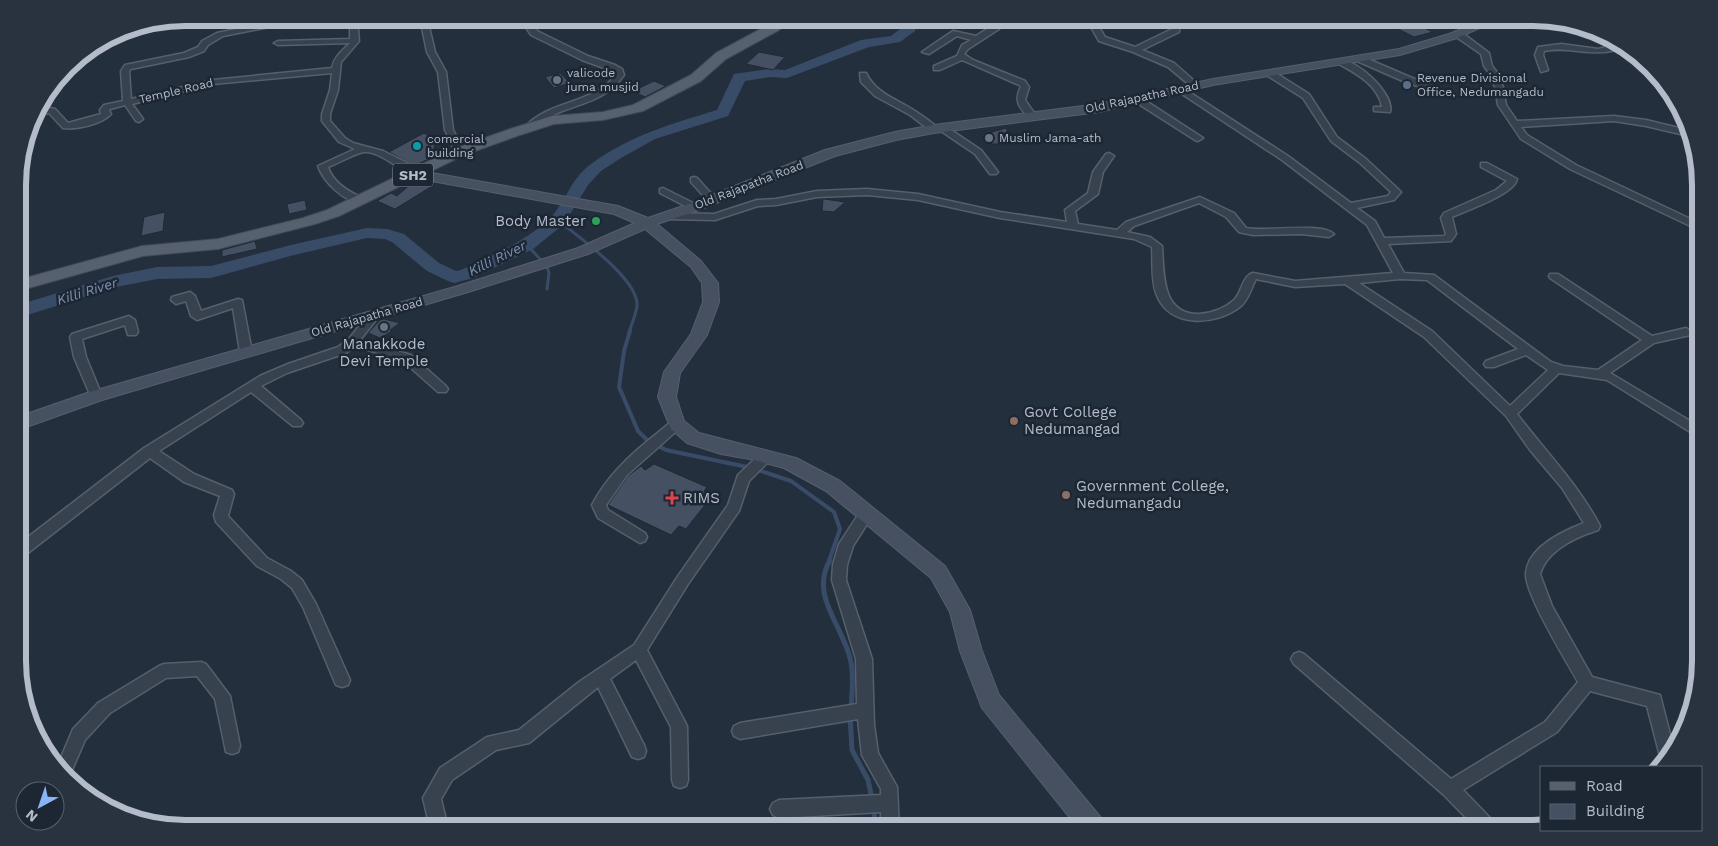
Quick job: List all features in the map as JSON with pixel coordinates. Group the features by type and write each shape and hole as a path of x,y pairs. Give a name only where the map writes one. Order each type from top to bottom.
{"main road":[{"name":"Old Rajapatha Road","path":"26,421 96,396 373,316 583,250 830,153 894,136 938,128 1099,108 1196,86 1400,52 1477,26"},
{"name":"SH2","path":"27,284 142,251 193,247 245,238 333,213 459,152 528,128 552,120 615,114 651,103 696,78 721,56 776,27"},
{"path":"415,174 618,210 647,224 696,264 710,283 711,302 699,335 672,372 667,397 677,424 693,438 790,463 833,486 938,572 960,610 971,651 990,700 1086,819"}],"street":[{"path":"995,26 960,52 962,57 1022,83 1025,87 1019,96 1020,102 1033,117"},
{"path":"1096,26 1102,40 1136,50 1171,65 1196,86"},
{"path":"1136,50 1176,30 1173,26"},
{"path":"138,119 127,102 125,71 128,67 186,55 201,49 210,39 230,32 256,27"},
{"path":"353,27 355,41 340,56 326,121 342,140 350,145 380,153 415,174"},
{"path":"425,27 430,52 442,72 449,130 459,152"},
{"path":"528,128 535,121 545,116 610,88 620,75 619,71 612,66 586,58 534,33 532,27"},
{"path":"926,52 956,33 978,39"},
{"path":"1458,34 1485,53 1488,66 1499,87 1502,105 1524,137 1566,163 1692,224"},
{"path":"278,43 355,41"},
{"path":"1544,70 1539,55 1541,49 1553,46 1590,53 1612,48"},
{"path":"937,68 962,57"},
{"path":"1360,59 1406,79 1434,88"},
{"path":"1342,62 1368,80 1382,93 1387,110 1377,110"},
{"name":"Temple Road","path":"46,110 52,111 66,126 77,126 104,116 107,114 104,110 107,107 213,82 336,70"},
{"path":"1271,74 1306,96 1334,139 1396,192 1391,198 1350,206"},
{"path":"864,75 865,82 878,94 978,152 993,172"},
{"path":"1180,90 1286,158 1371,223 1383,241 1400,276"},
{"path":"1137,100 1198,138"},
{"path":"1514,124 1535,125 1603,118 1634,120 1683,133"},
{"path":"360,200 347,195 328,176 323,166 366,148"},
{"path":"1073,226 1070,210 1093,194 1098,172 1109,156"},
{"path":"1383,241 1447,239 1451,234 1446,218 1448,215 1499,192 1512,182 1512,179 1484,165"},
{"path":"694,180 712,200"},
{"path":"663,191 694,207"},
{"path":"667,216 714,217 757,203 776,202 826,193 867,192 918,197 968,209 1146,239 1157,246 1161,293 1165,302 1182,315 1194,318 1214,316 1239,303 1253,276 1281,283 1295,284 1400,276 1430,277 1527,350 1556,369 1600,374 1624,384 1692,428"},
{"path":"1120,234 1130,224 1200,200 1230,215 1243,230 1252,232 1301,231 1330,234"},
{"path":"1554,276 1650,340"},
{"path":"1346,279 1428,334 1510,413 1535,447 1567,484 1593,526 1581,530 1553,546 1538,560 1533,572 1533,581 1587,683 1654,700 1666,748"},
{"path":"176,300 190,296 197,316 238,303 246,352"},
{"path":"26,546 82,500 192,421 278,373 342,350 353,342 373,316"},
{"path":"96,396 80,357 76,337 129,320 132,332"},
{"path":"1600,374 1650,340 1686,332"},
{"path":"353,342 407,358 442,389"},
{"path":"1490,364 1527,350"},
{"path":"1510,413 1556,369"},
{"path":"252,386 297,423"},
{"path":"640,537 603,514 599,505 604,492 644,452 677,424"},
{"path":"148,452 189,478 214,486 227,494 226,502 220,511 220,518 262,562 286,575 297,584 310,604 342,680"},
{"path":"437,820 432,798 446,774 493,743 523,737 600,676 639,650 683,580 734,507 743,479 766,456"},
{"path":"866,513 846,544 840,565 840,580 864,659 870,755 888,787 890,819"},
{"path":"639,650 679,726 680,780"},
{"path":"1299,658 1450,789 1479,819"},
{"path":"66,765 79,735 104,708 164,671 201,669 222,696 232,746"},
{"path":"600,676 638,751"},
{"path":"1450,789 1551,727 1587,683"},
{"path":"740,731 866,710"},
{"path":"779,809 889,803"}],"building":[{"path":"1392,26 1420,26 1433,32 1414,37"},
{"path":"759,52 785,57 773,70 746,64"},
{"name":"valicode juma musjid","path":"560,73 570,83 554,88 545,77"},
{"path":"654,81 666,86 645,97 633,91"},
{"path":"1006,128 1011,140 998,144 992,144 982,135"},
{"name":"comercial building","path":"424,133 435,140 433,157 414,166 389,152"},
{"path":"414,181 434,185 395,209 377,201 391,193 397,196"},
{"path":"823,199 845,202 834,212 822,211"},
{"path":"305,200 307,210 289,214 287,204"},
{"path":"165,212 163,231 141,236 144,217"},
{"path":"255,241 257,249 222,257 222,250"},
{"name":"Manakkode Devi Temple","path":"384,319 400,323 390,330 392,331 380,338 368,333 380,320"},
{"path":"654,464 707,487 704,491 713,495 686,529 679,526 671,535 608,505 628,476 641,466 645,470"}],"waterway":[{"name":"Killi River","path":"27,309 113,282 157,273 211,272 291,250 367,233 387,234 398,238 433,267 454,277 467,274 527,245 558,220 581,182 595,168 615,155 650,136 723,113 739,77 770,73 782,75 790,73 866,43 895,39 910,26"},
{"path":"558,220 606,259 618,271 635,295 637,306 629,332"},
{"path":"527,245 540,259"},
{"path":"547,267 549,273 547,289"},
{"path":"630,331 624,351 619,387 638,431 647,440 666,450 752,468 791,481 834,512 840,529 829,561"},
{"path":"830,560 823,586 830,611 842,636 851,662 853,680 851,709"},
{"path":"850,716 852,750 868,780 872,799"},
{"path":"874,808 875,819"}],"place":[{"name":"valicode juma musjid","path":"557,80"},
{"name":"Revenue Divisional Office, Nedumangadu","path":"1407,85"},
{"name":"Muslim Jama-ath","path":"989,138"},
{"name":"comercial building","path":"417,146"},
{"name":"Body Master","path":"596,221"},
{"name":"Manakkode Devi Temple","path":"384,327"},
{"name":"Govt College Nedumangad","path":"1014,421"},
{"name":"Government College, Nedumangadu","path":"1066,495"},
{"name":"RIMS","path":"672,498"}]}
